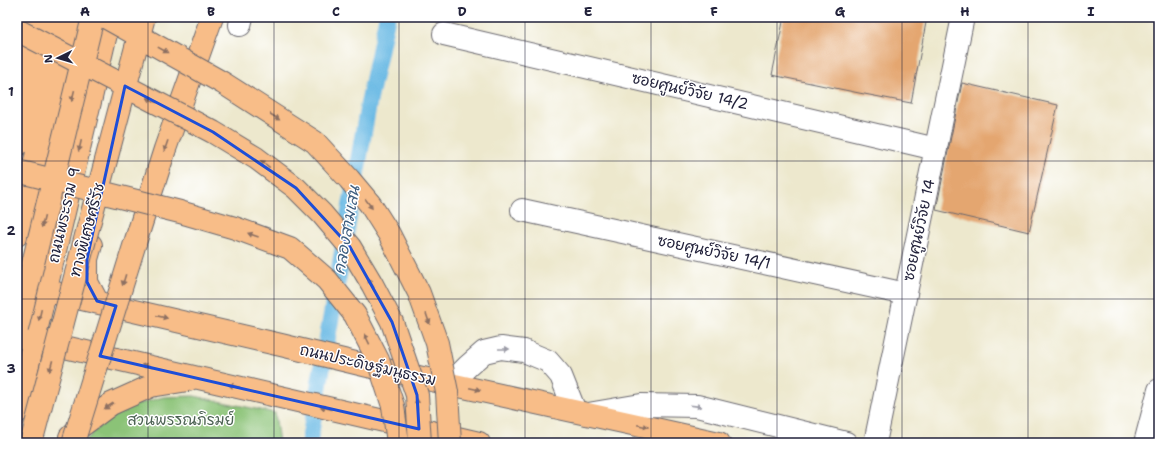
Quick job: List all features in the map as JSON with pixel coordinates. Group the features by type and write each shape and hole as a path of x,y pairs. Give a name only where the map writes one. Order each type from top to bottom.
{"main road":[{"path":"17,78 31,17"},
{"path":"17,145 48,17"},
{"path":"17,235 70,17"},
{"name":"ถนนพระราม 9","path":"17,412 23,335 93,17"},
{"path":"105,17 223,83 315,142 370,204 389,234 419,293 437,343 447,392 450,443"},
{"name":"ถนนพระราม 9","path":"23,335 46,290 110,17"},
{"path":"73,443 165,149 212,17"},
{"name":"ทางพิเศษศรีรัช","path":"31,443 144,18"},
{"path":"17,30 213,132 256,158 296,188 322,214 350,247 392,322 417,395 420,443"},
{"path":"97,301 87,282 87,259 112,154 112,97 105,40"},
{"path":"17,171 180,212 234,228 290,248 327,280 355,315 378,360 393,406 398,443"},
{"name":"ถนนประดิษฐ์มนูธรรม","path":"17,284 97,301 368,366 719,443"},
{"path":"23,335 269,395 479,443"},
{"path":"65,443 80,427 111,404 151,386 199,378"}],"street":[{"name":"ซอยศูนย์วิจัย 14","path":"875,443 963,17"},
{"name":"ซอยศูนย์วิจัย 14/2","path":"444,34 936,149"},
{"name":"ซอยศูนย์วิจัย 14/1","path":"522,210 906,294"},
{"path":"450,384 484,352 501,348 524,351 548,361 560,376 582,413 641,405 697,406 846,443"},
{"path":"1145,443 1159,390"}],"highlighted area":[{"path":"125,86 213,132 296,188 350,247 392,322 417,395 419,429 100,356 116,306 97,301 87,282 87,259"}],"green space":[{"name":"สวนพรรณภิรมย์","path":"194,396 275,413 279,443 83,443 101,425 128,407 163,397"}],"building":[{"path":"784,17 927,17 911,103 772,75"},
{"path":"962,83 1058,105 1029,232 936,210"}],"waterway":[{"name":"คลองสามเสน","path":"309,443 369,101 387,17"}]}
